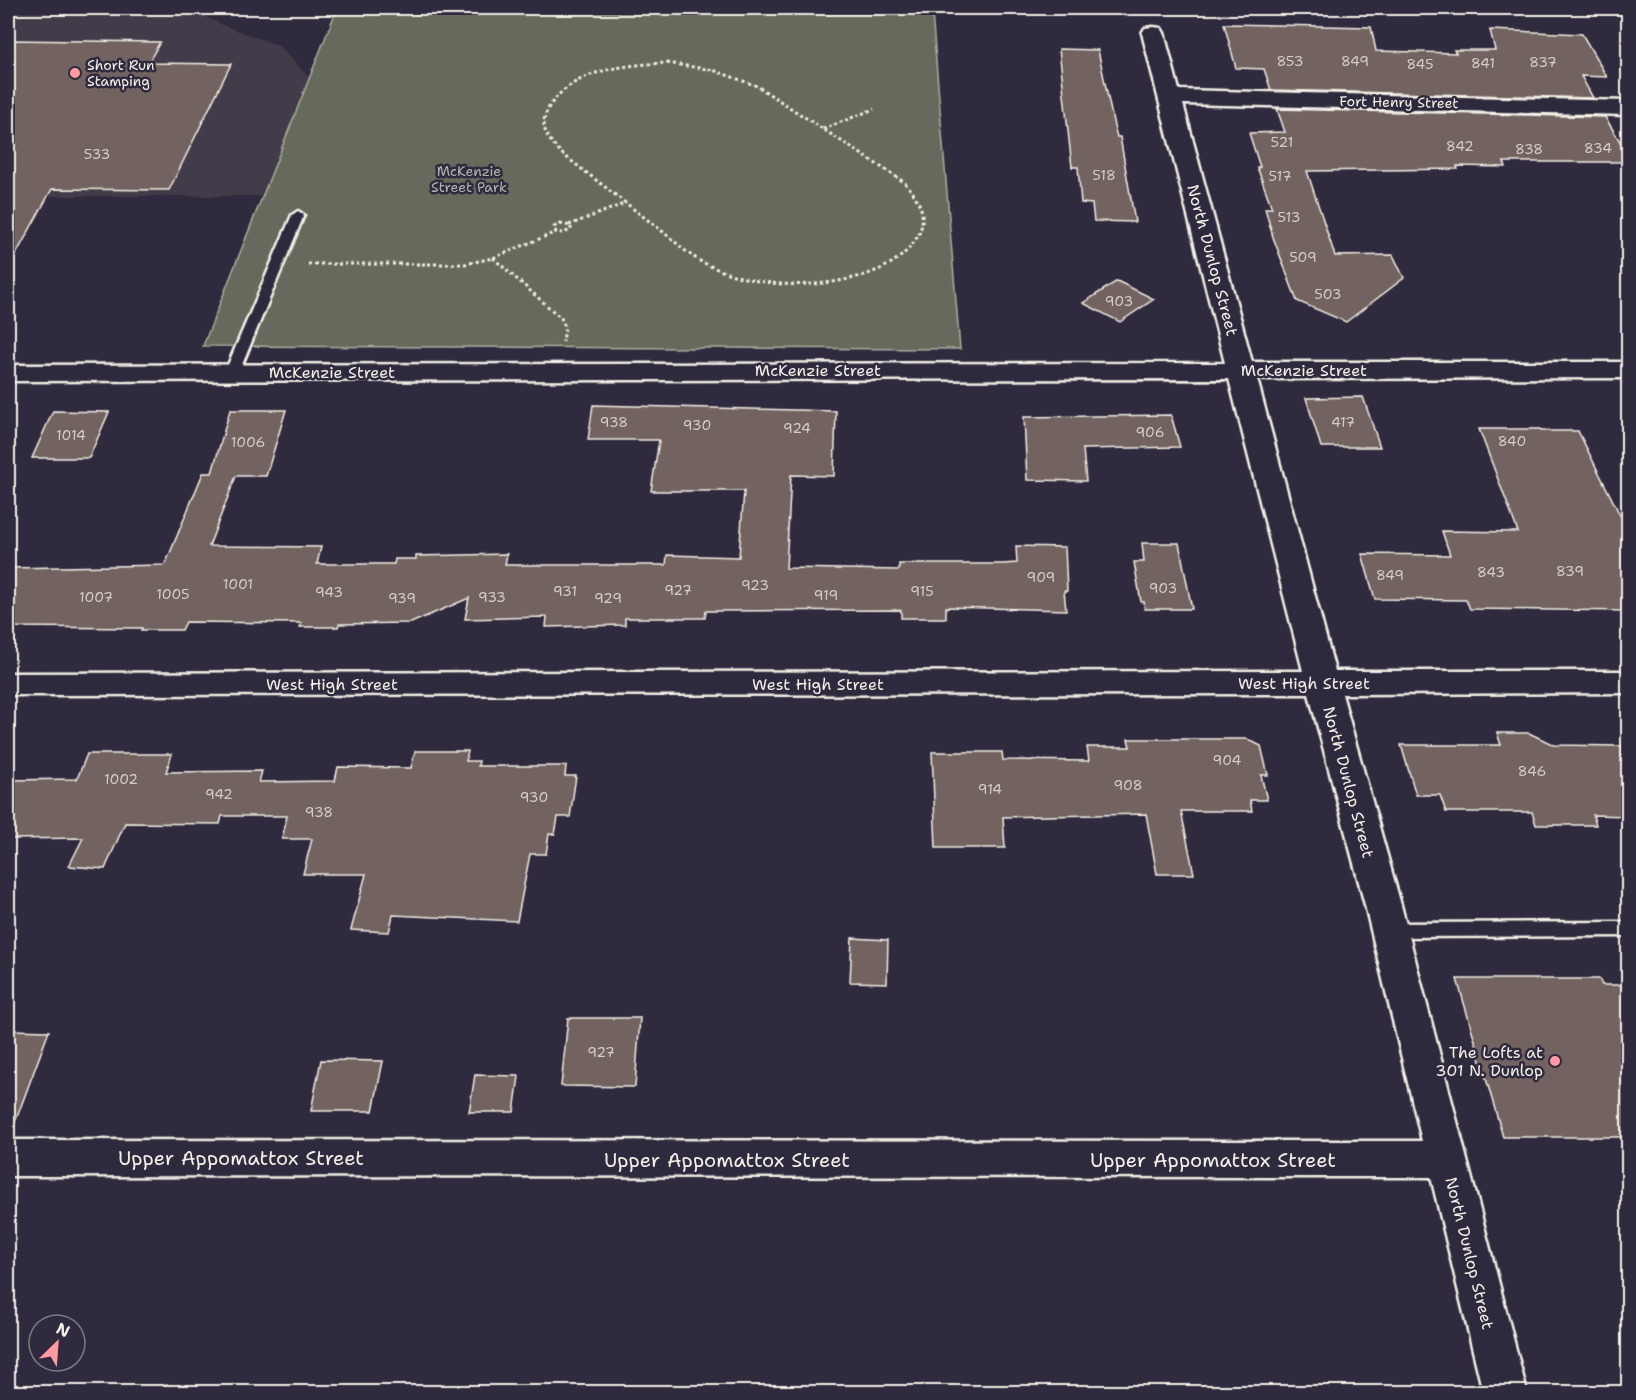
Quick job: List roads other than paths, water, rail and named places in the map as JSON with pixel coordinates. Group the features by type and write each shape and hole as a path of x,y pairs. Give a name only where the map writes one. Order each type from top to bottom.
{"street":[{"name":"North Dunlop Street","path":"1153,33 1389,930 1505,1392"},
{"name":"Fort Henry Street","path":"1169,97 1629,108"},
{"name":"McKenzie Street","path":"8,373 1629,370"},
{"name":"West High Street","path":"8,684 1629,682"},
{"name":"Upper Appomattox Street","path":"8,1158 1446,1160"}],"lane":[{"path":"232,372 298,215"},
{"path":"1389,930 1629,929"}],"place":[{"name":"Short Run Stamping","path":"75,73"},
{"name":"The Lofts at 301 N. Dunlop","path":"1555,1061"}],"park label":[{"name":"McKenzie Street Park","path":"469,180"}]}
